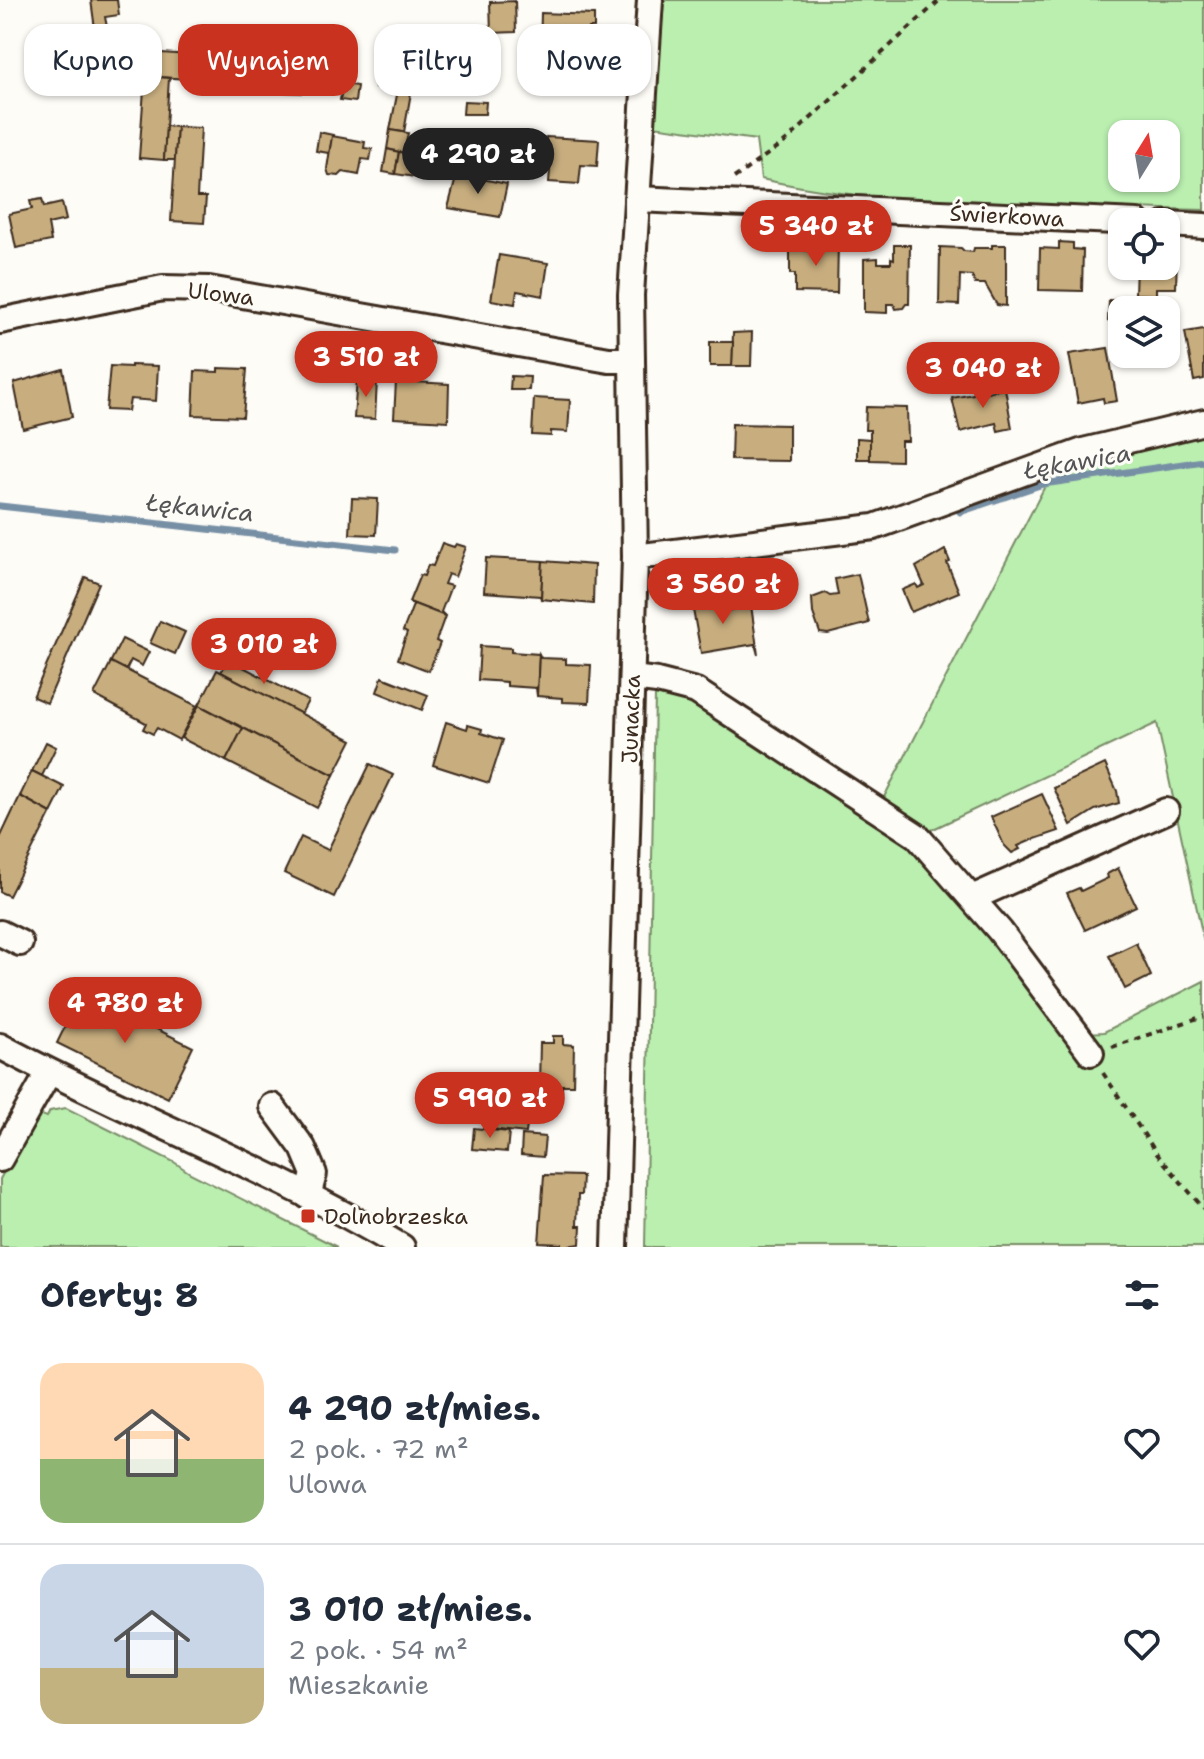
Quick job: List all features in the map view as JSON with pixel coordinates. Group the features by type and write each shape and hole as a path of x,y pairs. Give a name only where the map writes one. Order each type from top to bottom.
{"street":[{"name":"Junacka","path":"615,1247 635,557 632,283 650,0"},
{"name":"Świerkowa","path":"637,199 1108,221"},
{"path":"1180,225 1204,226"},
{"name":"Ulowa","path":"0,321 163,288 209,289 609,360 631,360"},
{"path":"635,557 874,527 1083,451 1204,422"},
{"path":"632,678 696,691 917,836 1000,931 1091,1053"},
{"path":"972,898 1166,811"},
{"path":"0,1046 308,1196 402,1247"},
{"path":"0,1159 49,1072"},
{"path":"272,1106 303,1148 314,1174 308,1196"}],"path":[{"path":"716,202 734,178 785,142 940,0"},
{"path":"1204,1016 1091,1053 1157,1154 1204,1209"}],"green space":[{"path":"664,0 1204,0 1204,210 981,205 871,197 816,189 761,179 756,140 653,126"},
{"path":"1204,436 1204,942 1157,723 929,831 882,801 1045,486 1122,452"},
{"path":"655,695 688,699 913,846 997,941 1067,1034 1104,1032 1204,981 1204,1247 645,1247"},
{"path":"66,1108 337,1247 0,1247 0,1179 36,1113 47,1117 50,1111"}],"building":[{"path":"91,0 117,0 119,15 105,17 106,24 94,24"},
{"path":"515,1 516,32 501,33 501,24 491,24 490,2"},
{"path":"541,13 594,15 594,24 541,24"},
{"path":"162,53 178,54 178,78 162,77"},
{"path":"162,77 169,78 164,160 139,158 144,96 162,96"},
{"path":"341,96 356,96 355,102 340,100"},
{"path":"397,96 410,96 404,132 390,130"},
{"path":"464,101 486,102 485,114 463,114"},
{"path":"166,126 177,127 175,160 164,160"},
{"path":"177,127 201,128 197,197 206,197 204,223 171,221"},
{"path":"390,130 408,133 404,153 387,149"},
{"path":"319,132 333,135 329,153 316,151"},
{"path":"332,136 365,142 364,148 372,149 370,160 362,159 359,175 343,172 339,176 329,175 327,169"},
{"path":"546,137 599,140 597,166 581,165 579,184 549,182 550,170 543,169"},
{"path":"387,149 399,152 395,174 383,172"},
{"path":"399,152 426,156 422,178 395,174"},
{"path":"426,155 435,157 431,180 422,178 425,162 428,162 429,156"},
{"path":"457,174 507,184 500,217 448,208"},
{"path":"42,199 44,207 62,203 66,220 48,224 51,241 16,248 9,214 32,209 30,201"},
{"path":"813,242 838,242 837,293 795,292 795,274 790,274 790,249 813,251"},
{"path":"1059,242 1073,243 1073,249 1083,250 1082,291 1039,290 1040,248 1059,249"},
{"path":"894,245 910,245 909,304 896,309 894,304 887,304 887,313 864,312 864,259 878,258 878,263 891,263"},
{"path":"992,245 1006,245 1006,306 997,305 985,284 975,284 972,276 960,275 959,305 939,304 940,247 973,252 974,248 992,248"},
{"path":"499,255 548,263 543,296 517,291 515,304 491,300"},
{"path":"1136,280 1176,280 1176,288 1156,288 1156,295 1135,294"},
{"path":"1204,329 1204,379 1194,381 1185,332"},
{"path":"752,332 751,366 732,366 733,333"},
{"path":"710,342 733,342 732,366 710,366"},
{"path":"1108,348 1108,368 1111,368 1117,401 1104,403 1103,398 1078,403 1069,354"},
{"path":"1016,355 1020,376 1008,378 1005,357"},
{"path":"110,366 158,366 156,401 130,399 128,411 106,410"},
{"path":"218,368 247,369 243,417 193,415 195,371 218,372"},
{"path":"63,369 72,417 23,429 14,383"},
{"path":"511,376 530,377 529,390 510,390"},
{"path":"357,378 377,380 375,419 354,418"},
{"path":"396,381 449,384 448,421 394,418"},
{"path":"1005,388 1012,428 998,431 996,423 960,432 952,398 973,394 976,390 987,392"},
{"path":"534,398 570,400 568,432 551,431 551,436 532,435"},
{"path":"866,407 907,408 908,441 901,441 901,461 870,460 870,430 865,430"},
{"path":"732,424 789,425 789,461 731,460"},
{"path":"857,438 870,439 870,459 857,459"},
{"path":"352,498 378,499 376,535 350,534"},
{"path":"442,543 466,547 455,577 448,574 444,584 451,586 441,612 445,616 409,602 420,575 424,576 428,565 433,566"},
{"path":"945,550 959,592 911,612 902,590 916,584 918,588 924,585 916,567"},
{"path":"486,558 543,561 541,599 540,596 484,592"},
{"path":"543,561 594,565 593,604 541,599"},
{"path":"858,574 869,623 828,634 820,633 812,598 825,593 838,595 835,579"},
{"path":"85,577 99,583 47,703 33,697"},
{"path":"716,596 718,613 751,605 758,655 755,644 701,653 691,599"},
{"path":"409,602 445,616 436,641 440,643 429,671 398,659 407,633 403,631 413,605"},
{"path":"160,621 185,632 175,654 150,643"},
{"path":"122,639 149,652 142,666 131,660 126,670 110,663"},
{"path":"480,646 539,654 537,696 536,688 478,680"},
{"path":"539,654 541,658 566,659 566,664 591,665 589,703 562,702 562,698 537,696"},
{"path":"228,659 308,701 301,714 221,672"},
{"path":"111,662 197,706 179,740 157,728 153,734 143,729 146,723 94,695"},
{"path":"217,670 352,740 334,775 199,705"},
{"path":"382,677 428,695 422,710 377,692"},
{"path":"199,705 243,728 226,761 181,738"},
{"path":"446,722 467,729 468,725 482,729 481,733 503,740 489,783 433,765"},
{"path":"243,728 334,775 317,808 226,761"},
{"path":"46,742 56,747 42,776 32,771"},
{"path":"370,764 393,775 334,897 284,873 301,837 328,850"},
{"path":"1105,764 1119,803 1095,810 1071,825 1054,788"},
{"path":"32,771 64,787 51,813 20,796"},
{"path":"1042,794 1059,831 1018,846 1020,849 1012,853 1004,845 991,817"},
{"path":"20,796 51,813 9,896 0,892 0,838"},
{"path":"1118,868 1136,906 1085,930 1067,893 1079,888 1081,891 1108,878 1107,874"},
{"path":"1136,943 1151,976 1125,989 1109,956"},
{"path":"82,992 193,1047 168,1098 57,1043"},
{"path":"553,1036 563,1036 563,1044 574,1045 573,1085 562,1085 562,1092 546,1091 546,1085 539,1085 540,1043 553,1043"},
{"path":"492,1115 528,1118 526,1133 491,1129"},
{"path":"474,1128 509,1132 507,1152 472,1149"},
{"path":"522,1135 545,1137 543,1157 521,1155"},
{"path":"544,1175 582,1176 577,1226 581,1226 580,1244 562,1247 562,1244 539,1243"}],"waterway":[{"name":"Łękawica","path":"960,512 1043,484 1204,461"},
{"name":"Łękawica","path":"0,506 395,550"}],"place":[{"name":"Dolnobrzeska","path":"308,1216"}]}
